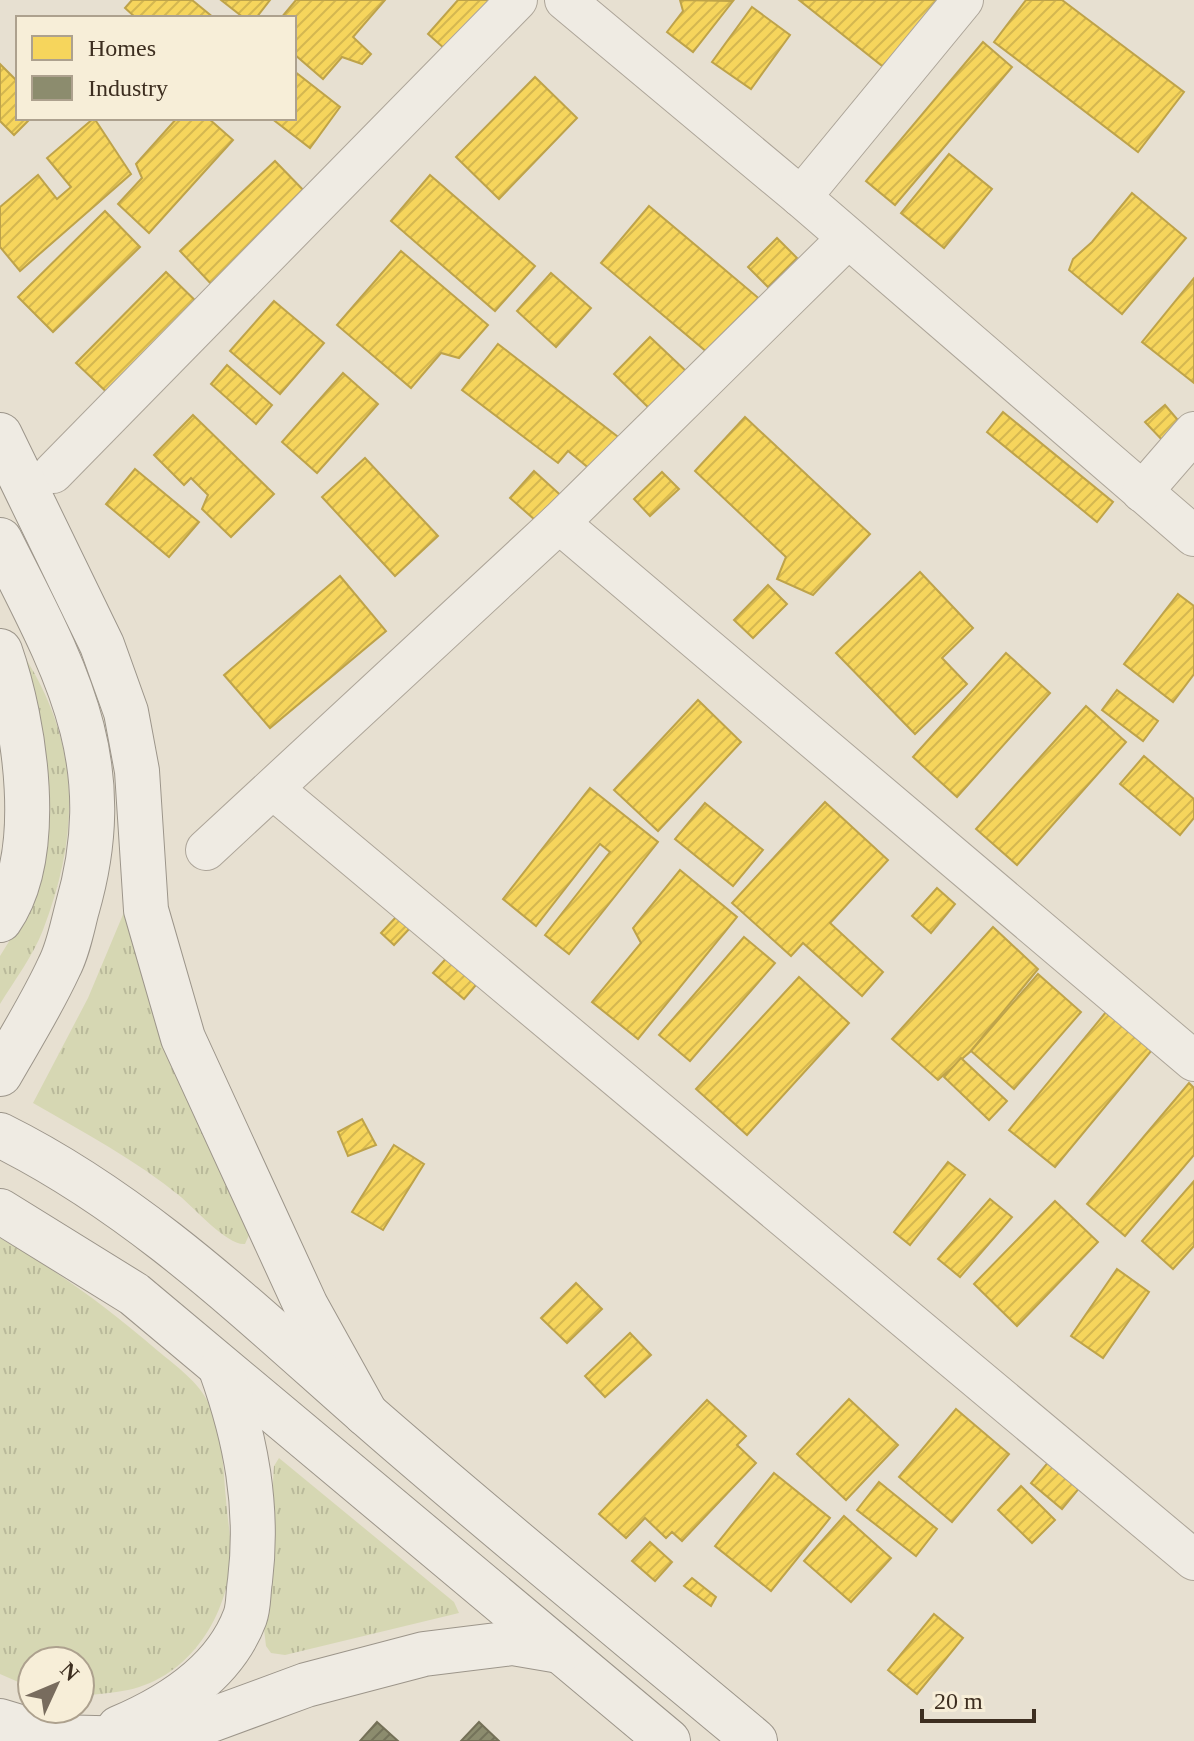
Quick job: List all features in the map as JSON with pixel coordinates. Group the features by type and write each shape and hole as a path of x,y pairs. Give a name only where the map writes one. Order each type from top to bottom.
{"main road":[{"path":"0,435 102,645 126,712 137,771 146,910 183,1038 306,1306 366,1414"},
{"path":"0,540 69,684 87,737 94,793 93,846 61,965 0,1074"},
{"path":"0,651 26,785 26,852 7,910 0,920"},
{"path":"0,1135 50,1160 136,1216 240,1301 366,1414 755,1741"},
{"path":"0,1211 134,1294 668,1741"},
{"path":"88,1740 160,1710 194,1686 223,1656 245,1616 254,1547 250,1469 241,1424 221,1369"},
{"path":"0,1721 53,1737 137,1739 181,1731 306,1685 424,1654 513,1643 560,1651"}],"street":[{"path":"53,473 517,0"},
{"path":"565,0 801,197 1194,536"},
{"path":"801,197 963,0"},
{"path":"206,850 559,523 847,239"},
{"path":"1142,492 1194,432"},
{"path":"559,523 1194,1061"},
{"path":"273,789 1194,1560"}],"green space":[{"path":"14,641 36,676 63,746 69,817 65,854 43,930 29,959 0,1004 0,956 21,922"},
{"path":"127,905 246,1221 249,1235 245,1244 221,1233 146,1171 33,1103 88,998"},
{"path":"0,1238 82,1291 120,1320 179,1369 205,1396 214,1415 222,1450 231,1554 223,1599 202,1640 170,1672 150,1683 128,1690 96,1694 96,1645 16,1645 16,1681 0,1674"},
{"path":"279,1458 454,1602 459,1613 285,1655 271,1653 266,1646 264,1629 274,1466"}],"building: Homes":[{"path":"132,0 192,0 212,16 134,16 125,8"},
{"path":"221,0 270,0 258,16 241,16"},
{"path":"296,0 385,0 353,37 371,54 362,64 342,57 323,79 296,56 296,16 283,16"},
{"path":"458,0 495,0 454,57 428,34"},
{"path":"680,0 733,1 693,52 667,32 683,11"},
{"path":"799,0 939,0 886,69"},
{"path":"1026,0 1062,0 1184,92 1138,152 994,42"},
{"path":"752,7 790,35 751,89 712,62"},
{"path":"983,42 1012,67 895,205 866,181"},
{"path":"0,64 16,80 16,120 29,120 14,135 0,121"},
{"path":"296,73 340,107 310,148 274,120 296,120"},
{"path":"535,77 577,118 499,199 456,157"},
{"path":"95,120 131,174 20,271 0,247 0,207 38,175 57,199 71,187 47,158"},
{"path":"175,120 210,120 233,140 149,233 118,204 142,178 136,164"},
{"path":"949,154 992,189 944,248 901,213"},
{"path":"275,161 310,197 215,288 180,251"},
{"path":"430,175 535,266 495,311 391,221"},
{"path":"1132,193 1186,238 1122,314 1069,270 1073,259 1092,242"},
{"path":"649,206 762,301 714,358 601,263"},
{"path":"105,211 140,247 53,332 18,297"},
{"path":"777,238 797,258 768,287 748,267"},
{"path":"401,251 488,325 459,358 441,353 411,388 337,325"},
{"path":"166,272 204,309 115,400 76,363"},
{"path":"551,273 591,308 556,347 517,311"},
{"path":"1194,278 1194,383 1142,342"},
{"path":"274,301 324,343 280,394 230,351"},
{"path":"650,337 687,372 651,410 614,374"},
{"path":"498,344 622,440 596,474 568,451 558,463 462,390"},
{"path":"227,365 272,405 256,424 211,384"},
{"path":"343,373 378,404 317,473 282,442"},
{"path":"1165,405 1182,425 1163,441 1145,422"},
{"path":"1003,412 1113,502 1097,522 987,432"},
{"path":"193,415 274,494 231,537 202,509 208,495 191,478 184,485 154,455"},
{"path":"745,417 870,534 813,595 777,579 786,557 695,471"},
{"path":"365,458 438,536 395,576 322,497"},
{"path":"135,469 199,522 169,557 106,504"},
{"path":"534,471 567,501 543,527 510,498"},
{"path":"662,472 679,489 650,516 634,499"},
{"path":"920,572 973,628 942,658 967,684 915,734 836,653"},
{"path":"340,576 386,631 270,728 224,675"},
{"path":"768,585 787,604 753,638 734,620"},
{"path":"1178,594 1194,606 1194,674 1173,702 1124,664"},
{"path":"1006,653 1050,693 957,797 913,757"},
{"path":"1117,690 1158,721 1143,741 1102,710"},
{"path":"698,700 741,742 658,831 614,790"},
{"path":"1086,706 1126,742 1017,865 976,829"},
{"path":"1144,756 1194,799 1194,818 1180,835 1120,784"},
{"path":"590,788 658,842 569,954 545,935 610,852 600,844 536,926 503,899"},
{"path":"825,802 888,860 830,923 883,972 862,996 803,943 791,956 732,903"},
{"path":"705,803 763,850 733,886 675,839"},
{"path":"680,870 737,917 638,1039 592,1002 641,943 633,928"},
{"path":"937,888 955,904 931,933 912,916"},
{"path":"398,915 411,927 394,945 381,933"},
{"path":"993,927 1038,969 971,1051 938,1080 892,1039"},
{"path":"744,937 775,963 690,1061 659,1035"},
{"path":"451,953 481,979 464,999 433,973"},
{"path":"1038,974 1081,1012 1014,1089 971,1051"},
{"path":"799,977 849,1023 747,1135 696,1089"},
{"path":"1106,1012 1152,1050 1055,1167 1009,1130"},
{"path":"961,1058 1007,1101 989,1120 944,1077"},
{"path":"1189,1083 1194,1088 1194,1155 1125,1236 1087,1204"},
{"path":"362,1119 376,1145 348,1156 338,1132"},
{"path":"394,1145 424,1164 383,1230 352,1212"},
{"path":"948,1162 965,1175 910,1245 894,1232"},
{"path":"1194,1181 1194,1246 1173,1269 1142,1241"},
{"path":"990,1199 1012,1217 960,1277 938,1259"},
{"path":"1055,1201 1098,1242 1017,1326 974,1284"},
{"path":"1117,1269 1149,1292 1103,1358 1071,1336"},
{"path":"576,1283 602,1309 567,1343 541,1318"},
{"path":"630,1333 651,1355 605,1397 585,1376"},
{"path":"849,1399 898,1445 846,1500 797,1454"},
{"path":"707,1400 746,1436 737,1445 756,1463 682,1541 672,1532 666,1538 645,1518 626,1538 599,1514"},
{"path":"956,1409 1009,1454 952,1522 899,1477"},
{"path":"1050,1460 1081,1486 1062,1509 1031,1483"},
{"path":"774,1473 830,1518 771,1591 715,1546"},
{"path":"879,1482 937,1529 916,1556 857,1510"},
{"path":"1021,1486 1055,1520 1032,1543 998,1510"},
{"path":"844,1516 891,1558 851,1602 804,1561"},
{"path":"650,1542 672,1562 655,1581 632,1561"},
{"path":"692,1578 716,1597 711,1606 684,1586"},
{"path":"934,1614 963,1638 917,1694 888,1670"}],"building: Industry":[{"path":"377,1722 398,1741 360,1741"},
{"path":"479,1722 499,1741 461,1741"}]}
